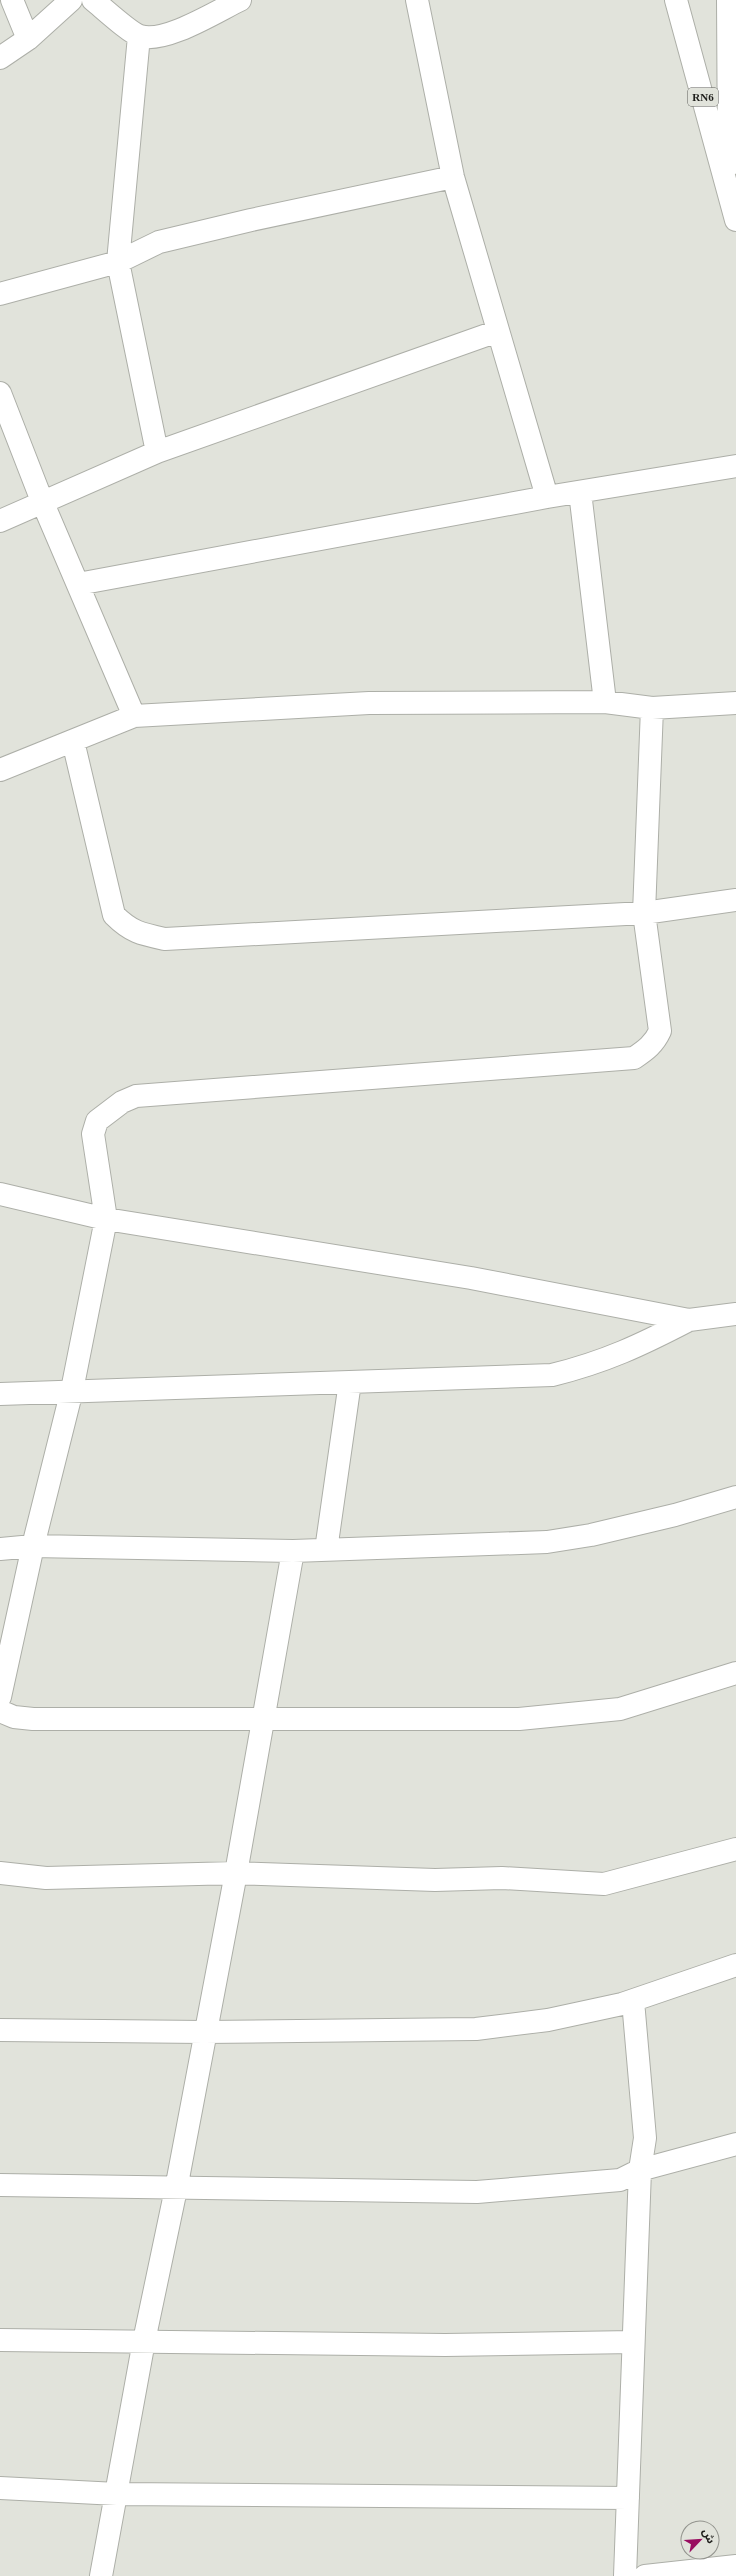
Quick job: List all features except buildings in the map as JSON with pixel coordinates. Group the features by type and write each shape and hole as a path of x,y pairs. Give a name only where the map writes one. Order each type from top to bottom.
{"street":[{"path":"12,0 28,39"},
{"path":"0,58 28,39 71,0"},
{"path":"93,0 139,36 157,37 187,26 240,0"},
{"path":"417,0 453,177 547,497"},
{"name":"RN6","path":"676,0 736,220"},
{"name":"RN6","path":"728,0 729,195"},
{"path":"139,36 118,262 157,452"},
{"path":"0,294 118,262 159,242 251,220 453,177"},
{"path":"0,521 42,501 157,452 498,331"},
{"path":"0,394 42,501 134,716"},
{"path":"78,584 547,497 736,466"},
{"path":"580,492 605,702"},
{"path":"0,770 134,716 369,702 605,702 652,708 736,703"},
{"path":"0,1697 33,1546 72,1390 106,1219 93,1134 97,1121 122,1102 136,1096 634,1058 655,1042 660,1031 644,913 652,708"},
{"path":"73,741 114,916 129,930 143,935 165,939 644,913 736,900"},
{"path":"0,1194 106,1219 471,1278 689,1320 736,1314"},
{"path":"0,1394 72,1390 552,1375 588,1366 626,1352 689,1320"},
{"path":"326,1550 350,1382"},
{"path":"0,1549 33,1546 293,1551 546,1542 591,1535 675,1515 736,1496"},
{"path":"101,2576 118,2494 144,2340 176,2189 204,2032 236,1873 293,1551"},
{"path":"0,1711 14,1717 33,1719 519,1719 620,1709 736,1673"},
{"path":"0,1872 46,1878 236,1873 436,1880 502,1878 604,1884 736,1849"},
{"path":"0,2030 204,2032 476,2030 548,2020 633,2001 736,1965"},
{"path":"625,2576 640,2170 645,2138 633,2001"},
{"path":"0,2185 176,2189 477,2192 620,2180 640,2170 736,2144"},
{"path":"0,2340 144,2340 445,2345 633,2342"},
{"path":"0,2488 118,2494 628,2498"},
{"path":"646,2576 736,2566"}]}
